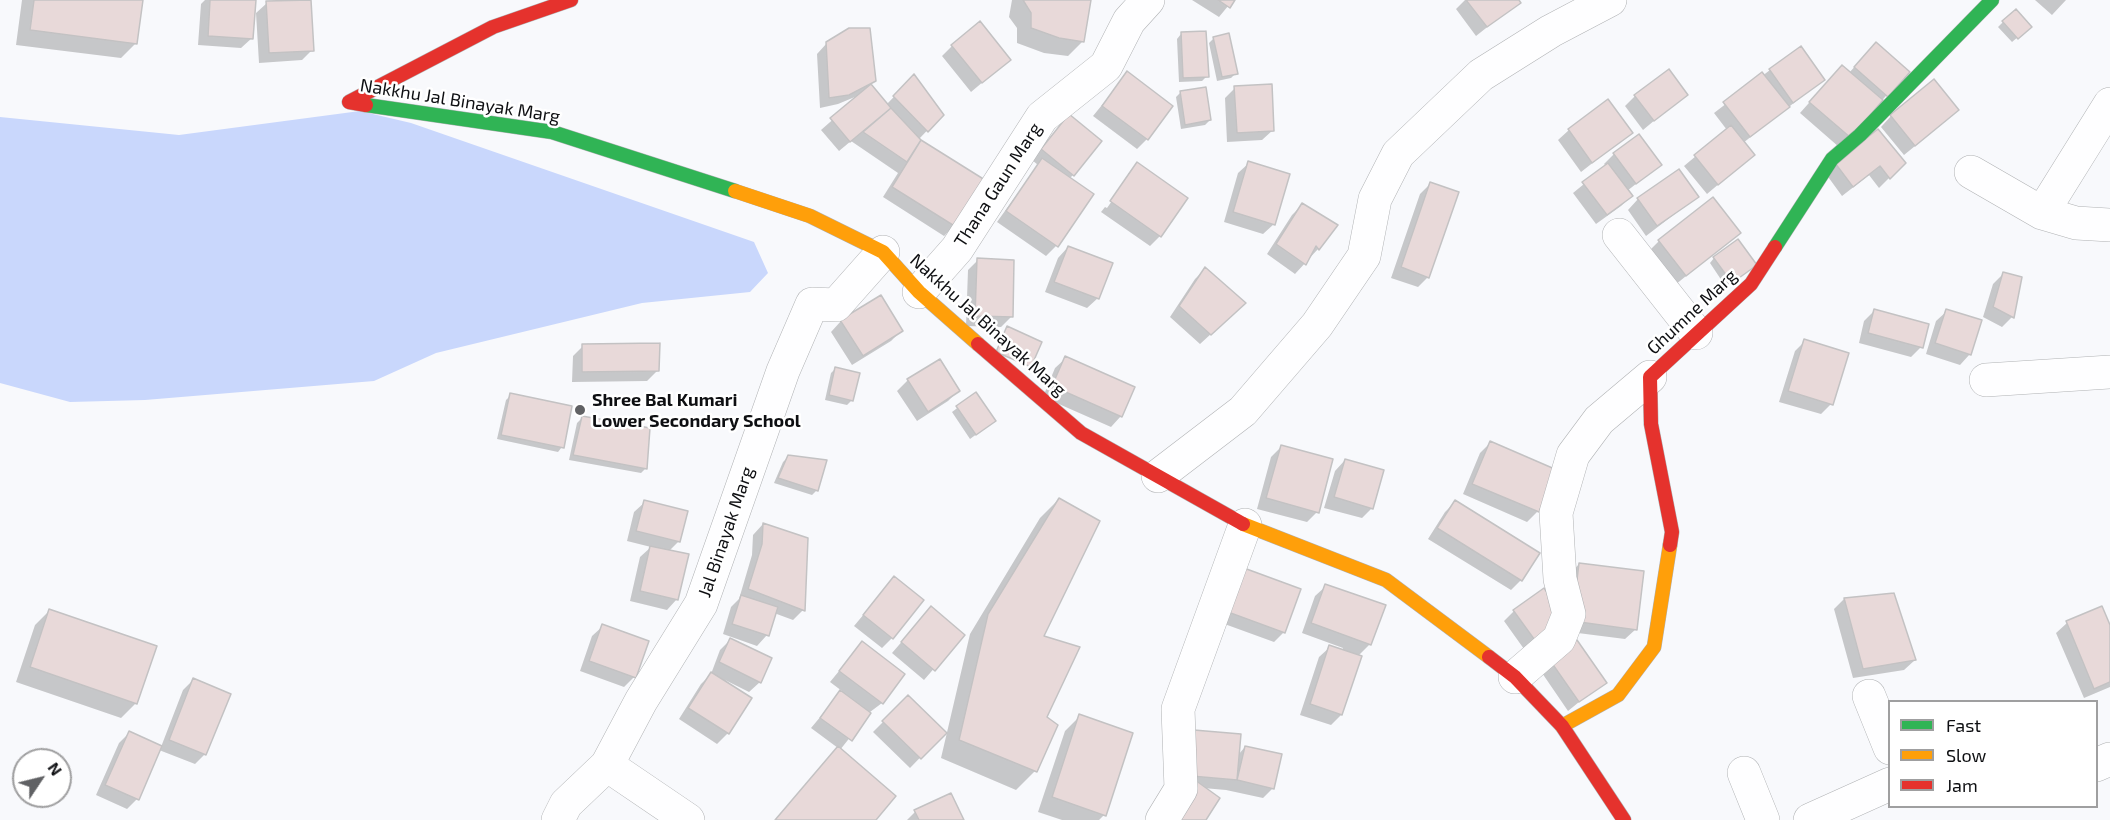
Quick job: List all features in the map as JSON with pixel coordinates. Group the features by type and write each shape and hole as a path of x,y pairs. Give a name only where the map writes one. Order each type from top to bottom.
{"street":[{"name":"Nakkhu Jal Binayak Marg","path":"571,0 494,27 349,102 552,132 810,216 883,252 918,292 1081,433 1245,525 1386,580 1515,677 1562,726 1624,820"},
{"name":"Thana Gaun Marg","path":"918,292 957,249 1042,117 1106,66 1129,21 1149,0"},
{"path":"1158,476 1243,411 1317,325 1364,256 1375,200 1398,154 1481,75 1551,31 1610,0"},
{"name":"Ghumne Marg","path":"1562,726 1618,695 1654,647 1672,532 1651,424 1650,377 1751,284 1832,159 1860,135 1992,0"},
{"path":"2042,213 2110,104"},
{"path":"1971,172 2042,213 2076,223 2110,225"},
{"path":"1619,235 1696,333"},
{"name":"Jal Binayak Marg","path":"558,820 566,804 607,765 641,701 701,604 783,370 812,304 836,305 883,252"},
{"path":"1986,380 2110,372"},
{"path":"1515,677 1559,639 1569,614 1560,579 1556,513 1573,455 1599,420 1650,377"},
{"path":"1162,820 1181,789 1178,709 1245,525"},
{"path":"1869,696 1888,743"},
{"path":"607,765 688,820"},
{"path":"1744,773 1763,820"},
{"path":"1810,820 1888,785"}],"shaded area":[{"path":"360,111 411,123 754,242 768,273 750,292 642,303 436,353 374,381 145,400 70,402 0,383 0,117 179,135"}],"building":[{"path":"34,0 143,0 137,44 30,30"},
{"path":"210,0 256,0 253,39 208,36"},
{"path":"311,0 314,51 269,53 266,1"},
{"path":"1023,0 1091,0 1084,42 1059,38 1031,28 1031,13"},
{"path":"1218,0 1235,0 1230,8"},
{"path":"1466,0 1519,0 1521,3 1487,27"},
{"path":"2016,9 2032,27 2018,39 2002,21"},
{"path":"980,21 1011,60 982,83 951,45"},
{"path":"849,28 870,28 876,81 849,95 829,98 826,42"},
{"path":"1206,31 1209,77 1183,78 1181,32"},
{"path":"1229,33 1238,74 1222,77 1213,37"},
{"path":"1876,42 1910,72 1888,97 1854,67"},
{"path":"1801,46 1825,80 1793,103 1769,69"},
{"path":"1842,65 1883,100 1851,138 1809,102"},
{"path":"1669,69 1688,95 1654,121 1634,95"},
{"path":"1127,71 1173,106 1148,140 1102,106"},
{"path":"1762,72 1790,107 1750,137 1723,102"},
{"path":"914,74 944,115 928,132 893,96"},
{"path":"1934,79 1959,110 1915,146 1890,115"},
{"path":"871,84 891,108 850,142 830,118"},
{"path":"1272,84 1274,131 1237,133 1234,86"},
{"path":"1206,87 1211,120 1185,125 1180,91"},
{"path":"1608,99 1633,133 1592,163 1568,129"},
{"path":"891,108 921,140 907,162 863,132"},
{"path":"1069,114 1102,141 1074,176 1041,149"},
{"path":"1731,125 1755,155 1718,185 1694,155"},
{"path":"1878,129 1906,163 1890,179 1880,166 1853,187 1835,163"},
{"path":"1639,134 1662,165 1636,184 1613,153"},
{"path":"921,140 985,180 956,227 892,187"},
{"path":"1042,158 1094,194 1058,247 1006,211"},
{"path":"1248,161 1290,174 1275,225 1233,212"},
{"path":"1137,162 1188,198 1161,237 1110,201"},
{"path":"1608,163 1633,196 1607,215 1582,182"},
{"path":"1679,169 1699,197 1657,226 1637,198"},
{"path":"1430,182 1459,192 1429,278 1401,267"},
{"path":"1713,197 1741,233 1686,276 1658,240"},
{"path":"1302,203 1338,225 1319,250 1316,246 1306,265 1276,244"},
{"path":"1738,239 1757,265 1732,283 1713,257"},
{"path":"1068,246 1113,263 1099,299 1054,282"},
{"path":"977,258 1014,260 1013,317 975,316"},
{"path":"1205,267 1246,303 1211,335 1179,306"},
{"path":"2003,272 2022,277 2014,318 1993,307"},
{"path":"881,295 903,331 863,356 840,320"},
{"path":"1874,309 1929,324 1923,348 1868,333"},
{"path":"1946,309 1982,320 1971,355 1935,343"},
{"path":"1007,326 1042,342 1031,367 996,352"},
{"path":"1804,339 1849,353 1833,405 1788,391"},
{"path":"660,343 659,371 582,372 582,344"},
{"path":"1065,356 1135,387 1122,417 1052,386"},
{"path":"940,359 960,391 928,412 907,379"},
{"path":"835,367 860,373 853,401 829,395"},
{"path":"976,392 996,421 976,435 956,406"},
{"path":"510,393 572,406 564,448 501,435"},
{"path":"582,416 650,428 647,469 573,455"},
{"path":"1490,441 1557,470 1539,512 1472,484"},
{"path":"1281,445 1333,459 1319,513 1266,498"},
{"path":"788,455 827,460 818,491 778,478"},
{"path":"1345,459 1384,470 1373,509 1334,497"},
{"path":"1059,498 1100,521 1044,636 1080,647 1047,717 1058,725 1037,772 959,740 988,614"},
{"path":"644,500 688,511 680,542 636,531"},
{"path":"1455,500 1540,553 1522,581 1437,528"},
{"path":"763,523 808,538 805,611 748,589 762,544"},
{"path":"650,546 689,554 678,600 640,591"},
{"path":"1579,563 1644,571 1637,630 1572,621"},
{"path":"1233,564 1301,589 1285,633 1217,608"},
{"path":"894,576 924,600 893,639 863,615"},
{"path":"1325,584 1386,605 1371,645 1311,623"},
{"path":"1544,588 1565,618 1534,639 1513,610"},
{"path":"1894,593 1916,660 1863,669 1844,598"},
{"path":"741,595 778,607 769,636 732,624"},
{"path":"931,606 965,635 935,671 901,642"},
{"path":"2102,606 2110,625 2110,682 2094,689 2066,621"},
{"path":"49,609 157,646 137,704 30,667"},
{"path":"602,624 649,641 636,678 589,661"},
{"path":"730,638 772,658 761,683 719,662"},
{"path":"1577,640 1607,683 1579,702 1549,659"},
{"path":"862,641 905,674 883,704 839,671"},
{"path":"1329,645 1362,656 1342,715 1310,704"},
{"path":"711,672 752,698 729,734 688,708"},
{"path":"193,678 231,694 206,755 169,740"},
{"path":"840,690 871,713 852,741 820,718"},
{"path":"908,695 947,733 921,759 882,721"},
{"path":"1079,714 1133,733 1106,816 1052,797"},
{"path":"1194,730 1241,734 1237,780 1191,776"},
{"path":"129,731 162,746 139,800 105,785"},
{"path":"838,746 896,796 876,820 775,820"},
{"path":"1245,746 1282,754 1274,789 1237,780"},
{"path":"1195,780 1220,798 1206,820 1170,820"},
{"path":"951,793 964,820 919,820 914,810"}],"traffic: fast":[{"path":"1775,247 1832,159 1860,135 1992,0"},
{"path":"366,105 552,132 735,191"}],"traffic: slow":[{"path":"735,191 810,216 883,252 919,292 978,344"},
{"path":"1243,524 1386,580 1489,657"},
{"path":"1562,726 1618,695 1654,647 1670,545"}],"traffic: jam":[{"path":"366,105 349,102 493,27 571,0"},
{"path":"1670,545 1672,532 1651,424 1650,377 1751,284 1775,247"},
{"path":"978,344 1081,433 1243,524"},
{"path":"1489,657 1515,677 1562,726 1624,820"}],"place":[{"name":"Shree Bal Kumari Lower Secondary School","path":"580,410"}]}
